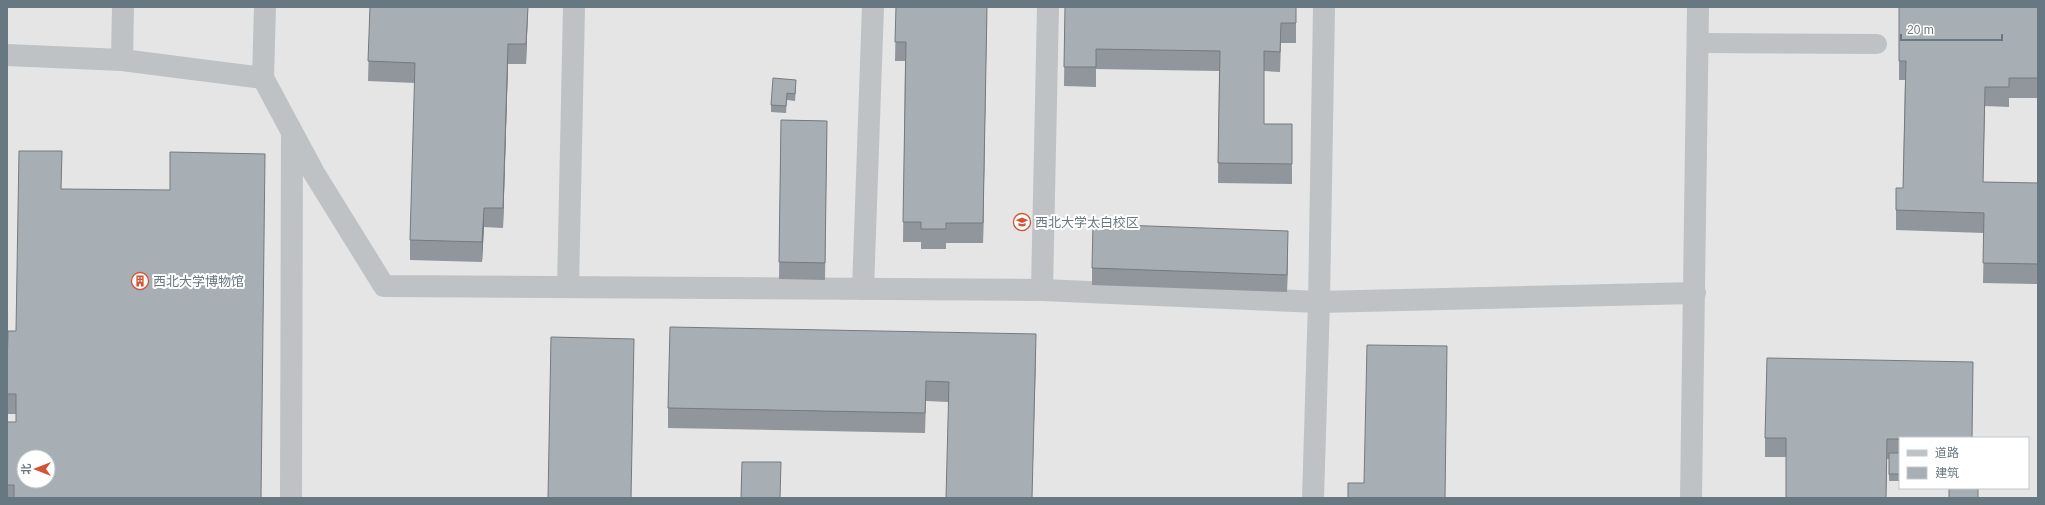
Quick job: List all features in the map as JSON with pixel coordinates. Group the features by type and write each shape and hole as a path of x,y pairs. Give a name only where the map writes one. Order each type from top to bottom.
{"street":[{"path":"122,60 123,7"},
{"path":"265,7 264,78 314,173 384,286 1042,290 1319,302 1695,293"},
{"path":"568,287 574,7"},
{"path":"863,289 873,7"},
{"path":"1042,290 1048,7"},
{"path":"1313,498 1319,302 1324,7"},
{"path":"1691,498 1698,7"},
{"path":"7,55 122,60 264,78"},
{"path":"291,498 292,132"}],"lane":[{"path":"1697,43 1877,44"}],"shaded area":[{"name":"西北大学太白校区","path":"7,7 2038,7 2038,498 7,498"}],"building":[{"path":"370,7 528,7 526,44 508,44 503,208 484,208 482,242 410,240 415,63 368,61"},
{"path":"896,7 987,7 983,223 946,223 946,229 921,229 921,222 903,222 906,42 895,42"},
{"path":"1065,7 1296,7 1296,23 1281,23 1280,52 1264,51 1264,124 1292,124 1292,164 1218,163 1220,51 1096,49 1096,67 1064,67"},
{"path":"1899,7 2038,7 2038,78 2009,78 2009,87 1985,87 1983,182 2038,183 2038,264 1983,263 1984,213 1896,210 1896,188 1903,188 1906,61 1899,61"},
{"path":"773,78 796,80 795,94 787,93 786,106 771,105"},
{"path":"781,120 827,121 825,263 779,262"},
{"name":"西北大学博物馆","path":"19,151 62,151 61,189 170,190 170,152 265,154 261,498 14,498 14,485 7,485 7,422 16,422 16,394 7,394 8,331 16,331"},
{"path":"1093,224 1288,231 1287,275 1092,268"},
{"path":"670,327 1036,334 1032,498 946,498 949,382 926,381 925,413 668,408"},
{"path":"551,337 634,339 631,498 548,498"},
{"path":"1367,345 1447,346 1445,498 1348,498 1348,483 1364,483"},
{"path":"1767,358 1973,362 1972,437 1899,437 1899,439 1887,439 1886,498 1786,498 1786,438 1765,438"},
{"path":"1889,453 1899,453 1899,474 1889,474"},
{"path":"742,462 781,462 780,498 741,498"},
{"path":"1949,489 1978,489 1978,498 1949,498"}],"place":[{"name":"西北大学太白校区","path":"1022,222"},
{"name":"西北大学博物馆","path":"140,281"}]}
